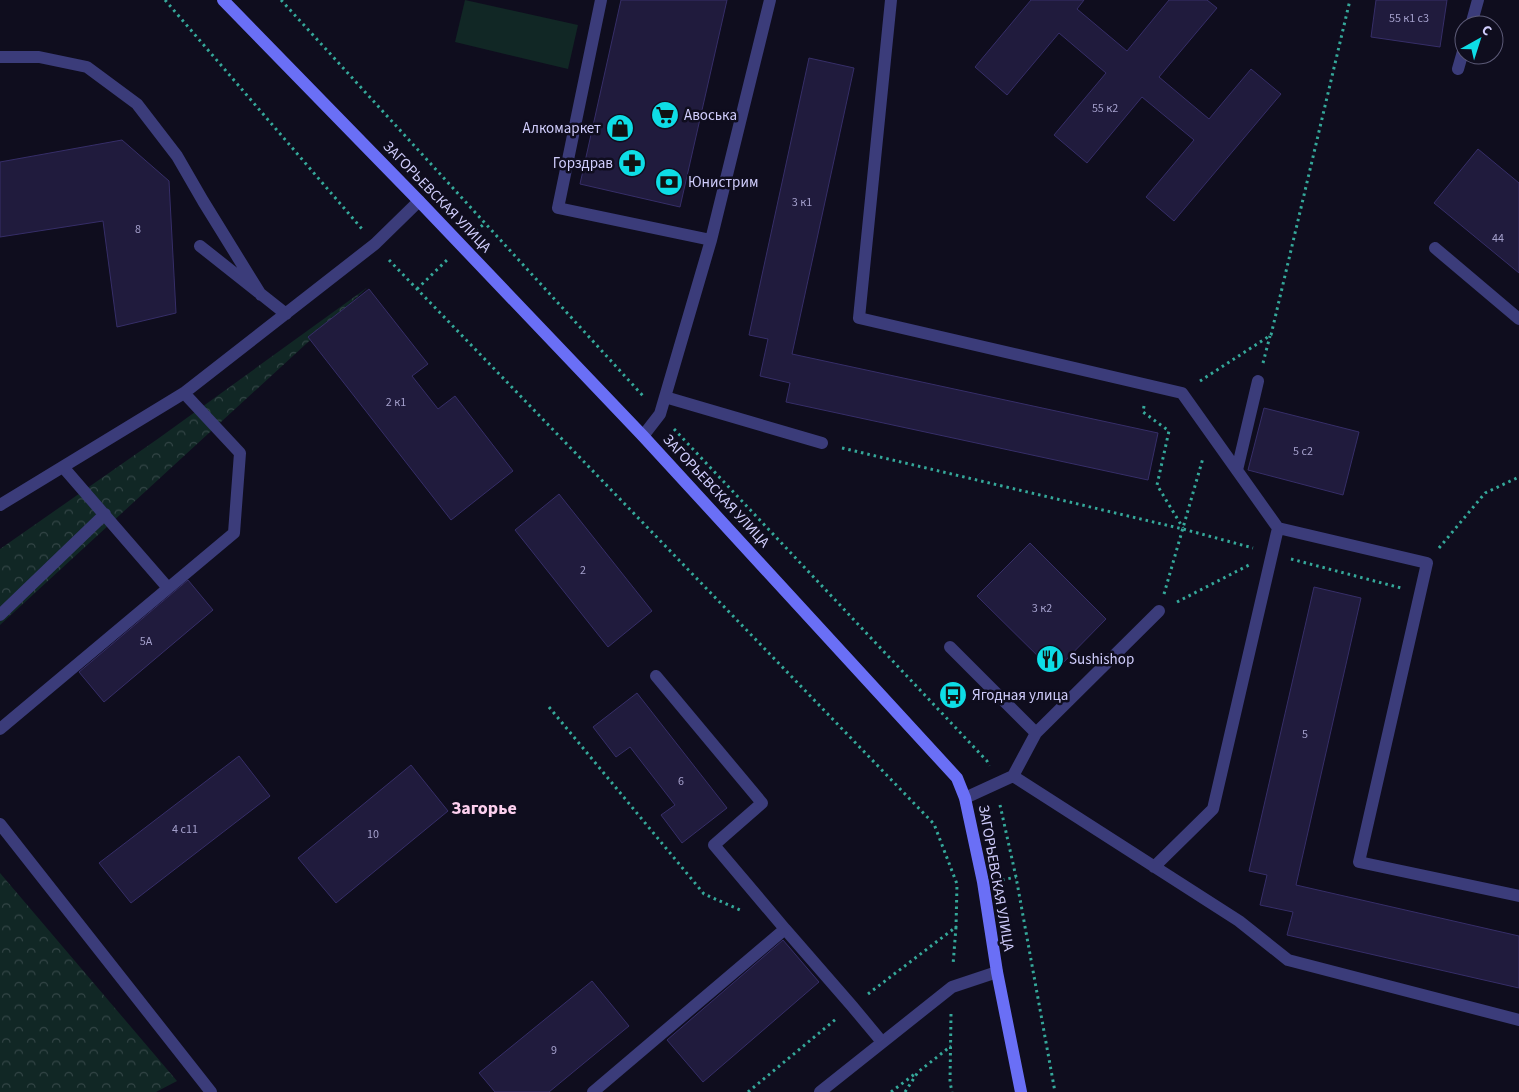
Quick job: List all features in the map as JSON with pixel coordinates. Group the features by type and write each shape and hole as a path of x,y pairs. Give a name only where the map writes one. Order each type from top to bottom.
{"street":[{"name":"ЗАГОРЬЕВСКАЯ УЛИЦА","path":"223,0 419,201 643,436 957,778 965,798 983,882 997,972 1021,1092"},
{"path":"601,0 558,208 711,240"},
{"path":"643,436 660,414 711,240 770,0"},
{"path":"892,0 859,318 1182,392 1278,528 1427,563 1359,862 1519,896"},
{"path":"1474,15 1478,0"},
{"path":"0,57 39,58 87,66 137,104 177,156 261,295"},
{"path":"1458,69 1459,65"},
{"path":"0,505 184,393 375,244 419,201"},
{"path":"200,246 286,314"},
{"path":"1435,248 1519,319"},
{"path":"1237,470 1258,380"},
{"path":"0,729 234,533 240,453 184,393"},
{"path":"665,397 822,443"},
{"path":"64,467 168,588"},
{"path":"0,615 105,514"},
{"path":"1154,867 1213,809 1278,528"},
{"path":"965,798 1013,776 1036,733 1160,611"},
{"path":"950,647 1036,733"},
{"path":"656,676 762,803 714,844 882,1042"},
{"path":"1013,776 1239,921 1288,960 1519,1020"},
{"path":"0,824 211,1092"},
{"path":"594,1092 785,929"},
{"path":"820,1092 952,988 997,972"}],"path":[{"path":"165,0 375,244 934,824 957,884 952,988 950,1082 952,1092"},
{"path":"1258,380 1271,335 1350,0"},
{"path":"1182,392 1271,335"},
{"path":"1149,385 1143,412 1169,432 1157,485 1183,529"},
{"path":"1160,611 1210,433"},
{"path":"822,443 1183,529 1420,593"},
{"path":"1427,563 1485,493 1519,477"},
{"path":"1160,611 1272,554"},
{"path":"549,707 704,894 740,910"},
{"path":"1016,877 1055,1092"},
{"path":"748,1092 852,1006 956,927"},
{"path":"890,1092 951,1046"},
{"path":"905,1092 918,1072"}],"green space":[{"path":"465,0 578,25 568,69 455,42"},
{"path":"368,287 0,625 0,549 159,438"},
{"path":"0,873 177,1081 156,1092 0,1092"}],"building":[{"path":"621,0 727,0 680,207 580,184"},
{"path":"1031,0 1084,0 1077,9 1127,51 1169,0 1207,0 1217,8 1159,77 1209,119 1251,69 1281,94 1174,221 1146,197 1194,140 1142,97 1087,163 1054,135 1106,73 1059,33 1007,95 975,67"},
{"path":"1376,0 1447,0 1440,47 1371,37"},
{"path":"809,58 854,68 792,354 1158,433 1148,480 786,402 790,383 760,376 768,339 749,335"},
{"path":"122,140 169,181 176,313 117,327 103,221 0,237 0,162"},
{"path":"1478,149 1519,183 1519,273 1434,203"},
{"path":"369,289 428,364 412,376 438,409 455,396 513,471 451,520 308,337"},
{"path":"1264,408 1359,432 1343,495 1248,470"},
{"path":"559,494 652,611 608,647 515,530"},
{"path":"1030,543 1106,619 1054,672 977,596"},
{"path":"188,580 213,610 104,702 79,672"},
{"path":"1314,587 1361,598 1296,885 1519,936 1519,988 1287,935 1293,912 1260,905 1267,875 1249,871"},
{"path":"637,693 727,808 682,843 661,815 675,805 630,747 616,757 593,727"},
{"path":"239,756 270,796 131,903 99,863"},
{"path":"411,765 448,811 336,903 298,858"},
{"path":"783,940 819,982 703,1082 667,1040"},
{"path":"592,981 629,1026 549,1092 495,1092 479,1073"}],"place":[{"name":"Авоська","path":"665,115"},
{"name":"Алкомаркет","path":"620,128"},
{"name":"Горздрав","path":"632,163"},
{"name":"Юнистрим","path":"669,182"},
{"name":"Sushishop","path":"1050,659"},
{"name":"Ягодная улица","path":"953,695"}],"district":[{"name":"Загорье","path":"484,808"}]}
